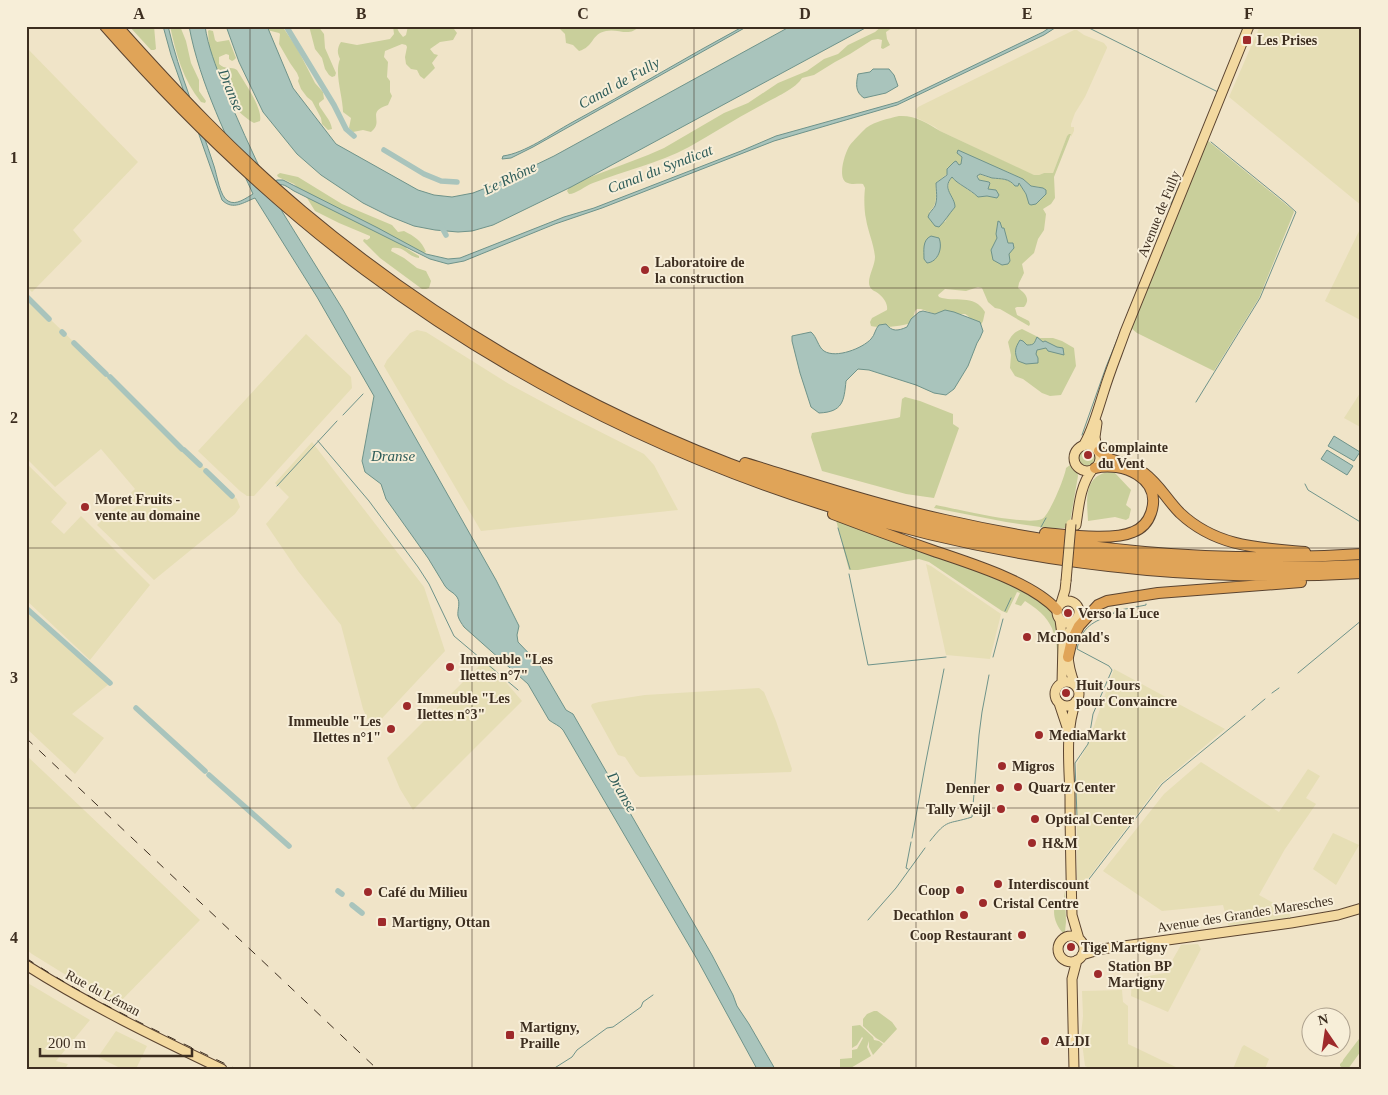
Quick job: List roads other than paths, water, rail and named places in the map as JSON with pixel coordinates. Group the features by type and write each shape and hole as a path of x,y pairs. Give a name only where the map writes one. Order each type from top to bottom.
{"highway":[{"path":"105,26 161,89 325,230 380,272 513,359 568,390 663,436 770,479 843,503 918,523 1013,544 1085,555 1175,564 1277,568 1362,565"},
{"path":"117,26 211,132 294,214 392,289 492,356 543,385 649,438 772,491 988,571 1031,590 1050,602 1059,611"},
{"path":"663,436 895,508 1030,537 1152,552 1257,558 1301,558 1362,554"},
{"path":"1098,450 1110,459 1145,473 1186,518 1203,530 1223,540 1247,546 1272,549 1362,554"},
{"path":"710,464 780,490 858,515 964,543 1013,553 1104,566 1177,573 1279,576 1362,575"},
{"path":"944,520 1031,532 1086,536 1120,536 1132,533 1140,528 1149,517 1153,506 1151,492 1146,482 1138,475 1124,468 1108,466 1093,469"},
{"path":"1076,618 1098,605 1118,599 1149,594 1362,575"},
{"path":"1068,657 1072,640 1079,626 1098,605"}],"main road":[{"name":"Avenue de Fully","path":"1083,446 1097,413 1125,332 1249,26"},
{"name":"Avenue de Fully","path":"1097,413 1095,436 1098,450"},
{"path":"1062,683 1063,642 1059,611 1068,581 1074,525 1078,482 1078,467 1075,456 1077,450 1083,446 1090,445 1098,450 1100,460 1087,477 1083,486 1074,525"},
{"path":"1078,467 1085,470 1093,469"},
{"path":"1068,581 1073,602 1078,608 1068,636 1070,673 1079,694 1069,733 1072,915 1084,950 1072,979"},
{"path":"1059,611 1067,601 1073,602"},
{"path":"1059,611 1067,623 1076,618"},
{"path":"1069,733 1055,693 1057,687 1062,683 1069,682 1076,685"},
{"path":"1059,703 1068,706 1076,701"},
{"name":"Avenue des Grandes Maresches","path":"1080,958 1102,949 1324,918 1362,908"},
{"path":"1066,937 1072,915"},
{"path":"1074,1069 1072,979 1058,948 1061,941 1066,937 1073,936 1080,941"},
{"name":"Avenue des Grandes Maresches","path":"1080,941 1102,949"},
{"path":"1065,960 1071,962 1080,958"},
{"name":"Rue du Léman","path":"26,965 98,1008 222,1069"}],"water":[{"name":"Dranse","path":"163,26 168,26 178,62 225,199 234,203 253,194 207,91 189,26 205,26 210,49 223,85 268,185 277,180 283,180 426,254 448,259 460,258 564,217 594,208 776,136 898,102 1052,26 1058,26 1044,35 897,105 774,141 602,208 555,224 464,261 448,264 430,259 285,185 278,185 271,189 283,213 342,308 496,580 519,626 518,642 539,664 566,710 573,714 712,955 737,1006 775,1069 757,1069 697,959 563,730 549,720 528,684 464,627 458,616 459,602 457,597 445,586 428,558 386,499 381,484 365,472 362,461 374,396 317,297 255,198 234,205 230,205 222,200 171,55"},
{"name":"Le Rhône","path":"226,26 267,26 293,88 336,144 418,190 434,195 452,197 473,193 496,184 554,156 791,26 869,26 571,187 493,225 472,231 458,232 414,226 389,216 363,203 321,175 297,154 263,112 239,62"},
{"name":"Canal de Fully","path":"744,26 748,26 533,147 511,158 502,159 503,156 538,143"},
{"path":"873,69 889,69 894,75 898,86 886,93 864,98 857,88 858,74 870,72"},
{"path":"958,150 1023,179 1031,186 1043,188 1046,190 1046,194 1036,204 1031,205 1019,183 1018,186 1015,186 1007,180 980,174 977,176 979,180 989,182 988,189 996,190 999,195 997,198 978,197 952,177 949,181 948,189 955,207 939,227 935,226 928,217 936,203 936,183 947,175 947,169 954,162 956,161 959,165 961,164 962,157 957,153"},
{"path":"998,221 1002,228 1004,228 1008,243 1013,243 1014,248 1009,254 1010,261 1008,264 1002,265 993,260 991,250 997,238"},
{"path":"931,236 939,238 940,250 934,260 927,263 924,259 924,246 926,240"},
{"path":"945,310 980,322 983,331 968,366 954,389 946,395 934,393 916,385 869,370 858,369 846,381 843,400 838,408 819,413 811,407 800,373 792,336 811,332 824,351 835,354 842,353 856,349 867,342 879,325 886,324 893,330 901,329 907,327 911,319 919,312 935,314"},
{"path":"1037,337 1043,342 1045,341 1063,348 1064,355 1048,351 1046,348 1037,350 1038,363 1026,364 1018,361 1016,350 1020,340 1027,345 1032,345"},
{"path":"1334,436 1360,452 1354,461 1328,446"},
{"path":"1327,450 1353,466 1347,475 1321,459"}],"waterway":[{"name":"Canal de Fully","path":"286,26 334,105 346,129 354,136"},
{"path":"1087,27 1218,92 1215,97"},
{"path":"1196,402 1260,298 1296,212 1211,142"},
{"name":"Canal de Fully","path":"384,150 424,174 441,181 457,182"},
{"path":"1171,204 1186,170"},
{"path":"1155,246 1165,220"},
{"path":"440,224 446,235"},
{"path":"1082,435 1106,367 1150,259"},
{"path":"26,296 49,319"},
{"path":"74,343 106,374"},
{"path":"110,377 182,449"},
{"path":"343,415 363,394"},
{"path":"277,486 337,421"},
{"path":"318,441 369,501 418,567 429,584 454,636 518,690"},
{"path":"184,450 200,465"},
{"path":"206,471 232,496"},
{"path":"1305,484 1308,490 1362,523"},
{"path":"1041,527 1046,518"},
{"path":"838,528 850,569"},
{"path":"849,574 868,665 946,657"},
{"path":"1005,611 1011,598"},
{"path":"1077,816 1075,763 1088,744 1093,714 1112,670 1109,666 1077,649 1079,641 1089,626 1113,614 1115,611 1146,604"},
{"path":"26,608 110,683"},
{"path":"993,657 1003,619"},
{"path":"1298,673 1362,620"},
{"path":"912,838 944,669"},
{"path":"930,841 948,823 972,817 979,735 989,675"},
{"path":"1272,693 1279,688"},
{"path":"1252,710 1265,699"},
{"path":"136,708 205,771"},
{"path":"1083,887 1162,784 1245,716"},
{"path":"209,775 289,846"},
{"path":"908,869 906,868 911,842"},
{"path":"868,920 896,888 925,848"},
{"path":"338,891 342,894"},
{"path":"352,905 362,913"},
{"path":"553,1069 572,1057 577,1050 607,1028 613,1027 641,1007 643,1002 653,995"}],"railway":[{"path":"26,738 377,1069"},
{"path":"26,958 102,1003 236,1069"}],"place":[{"name":"Les Prises","path":"1247,40"},
{"name":"Laboratoire de la construction","path":"645,270"},
{"name":"Complainte du Vent","path":"1088,455"},
{"name":"Moret Fruits - vente au domaine","path":"85,507"},
{"name":"Verso la Luce","path":"1068,613"},
{"name":"McDonald's","path":"1027,637"},
{"name":"Immeuble \"Les Ilettes n°7\"","path":"450,667"},
{"name":"Huit Jours pour Convaincre","path":"1066,693"},
{"name":"Immeuble \"Les Ilettes n°3\"","path":"407,706"},
{"name":"Immeuble \"Les Ilettes n°1\"","path":"391,729"},
{"name":"MediaMarkt","path":"1039,735"},
{"name":"Migros","path":"1002,766"},
{"name":"Quartz Center","path":"1018,787"},
{"name":"Denner","path":"1000,788"},
{"name":"Tally Weijl","path":"1001,809"},
{"name":"Optical Center","path":"1035,819"},
{"name":"H&M","path":"1032,843"},
{"name":"Interdiscount","path":"998,884"},
{"name":"Coop","path":"960,890"},
{"name":"Café du Milieu","path":"368,892"},
{"name":"Cristal Centre","path":"983,903"},
{"name":"Decathlon","path":"964,915"},
{"name":"Martigny, Ottan","path":"382,922"},
{"name":"Coop Restaurant","path":"1022,935"},
{"name":"Tige Martigny","path":"1071,947"},
{"name":"Station BP Martigny","path":"1098,974"},
{"name":"Martigny, Praille","path":"510,1035"},
{"name":"ALDI","path":"1045,1041"}],"water label":[{"name":"Canal du Syndicat","path":"660,169"}]}
